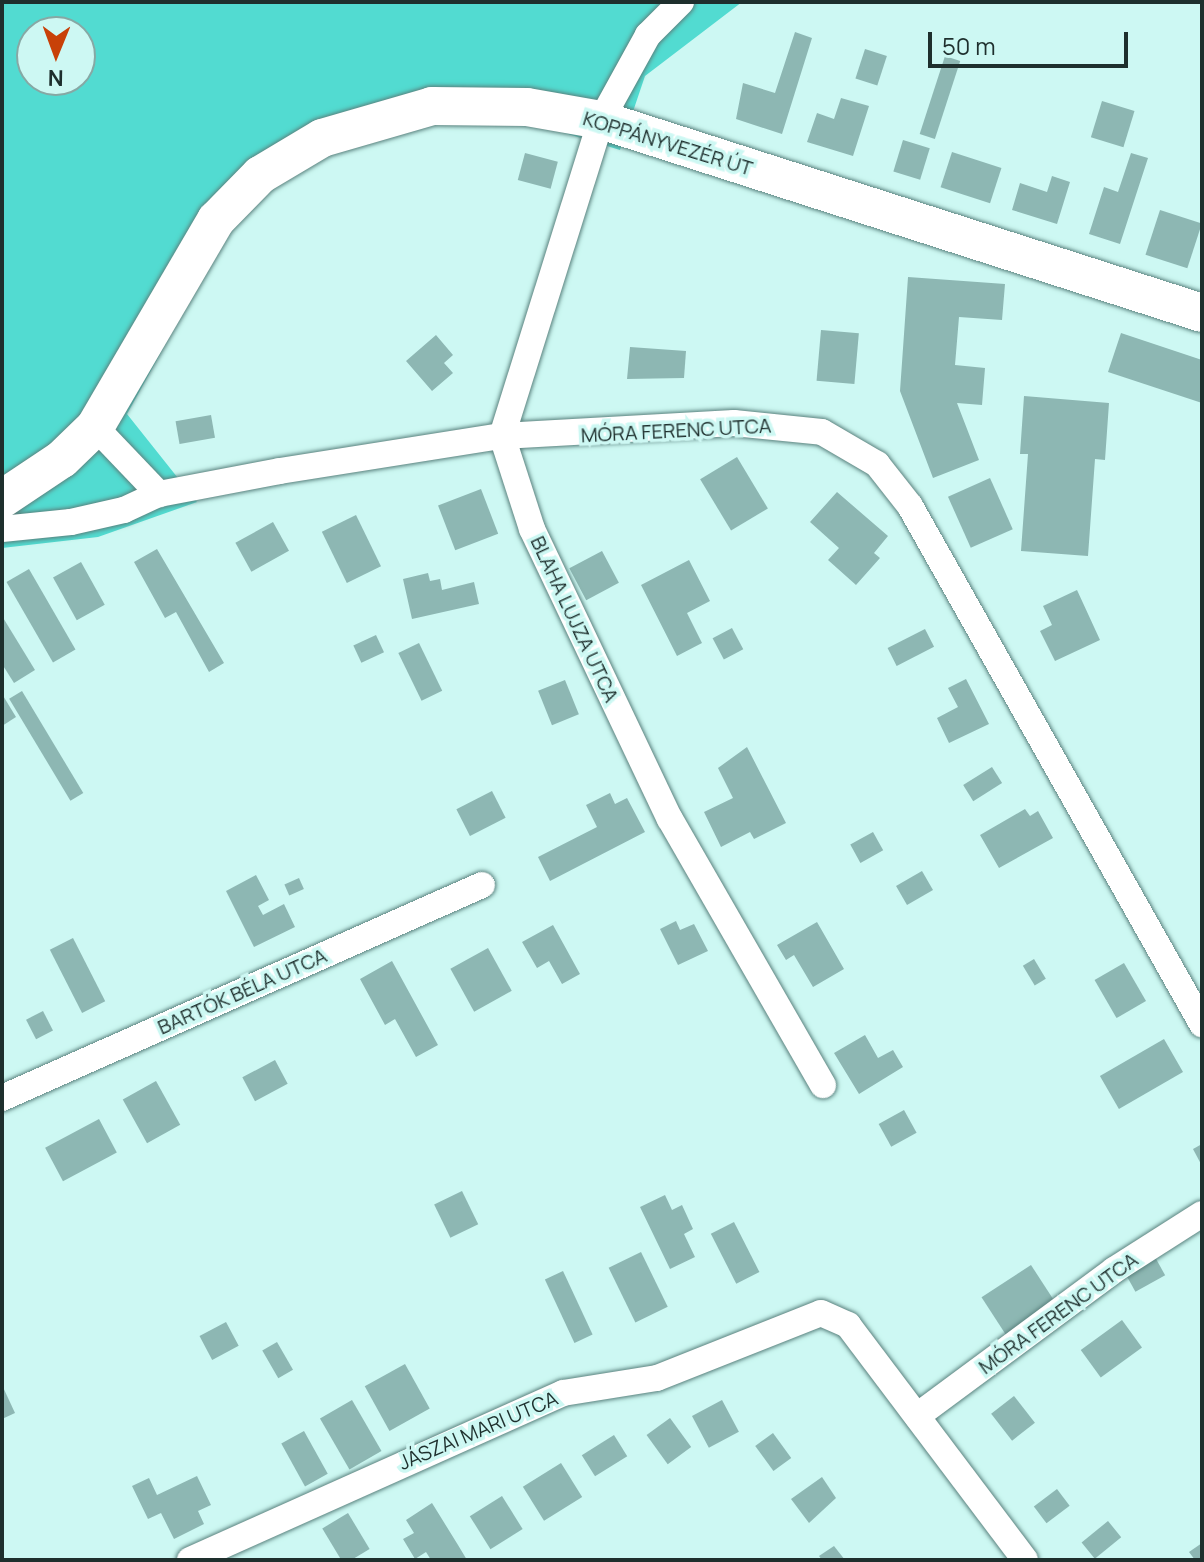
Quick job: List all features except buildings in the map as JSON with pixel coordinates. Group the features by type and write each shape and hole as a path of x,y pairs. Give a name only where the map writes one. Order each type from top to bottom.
{"street":[{"path":"502,436 601,120 648,35 681,2"},
{"name":"KOPPÁNYVEZÉR ÚT","path":"2,499 62,459 95,427 216,220 260,175 322,138 432,106 527,107 601,120 1202,313"},
{"name":"MÓRA FERENC UTCA","path":"2,529 71,522 124,510 159,494 502,436 783,424 822,432 877,464 910,506 1202,1024"},
{"path":"95,427 159,494"},
{"name":"BLAHA LUJZA UTCA","path":"502,436 532,529 670,819 823,1085"},
{"name":"BARTÓK BÉLA UTCA","path":"2,1098 482,885"},
{"name":"MÓRA FERENC UTCA","path":"917,1416 1114,1270 1202,1214"},
{"name":"JÁSZAI MARI UTCA","path":"190,1560 563,1393 657,1378 821,1313 848,1325 1021,1559"}],"shaded area":[{"path":"2,2 742,2 645,76 620,150 516,118 430,119 340,145 273,184 229,229 127,414 197,502 98,537 2,548"}]}
